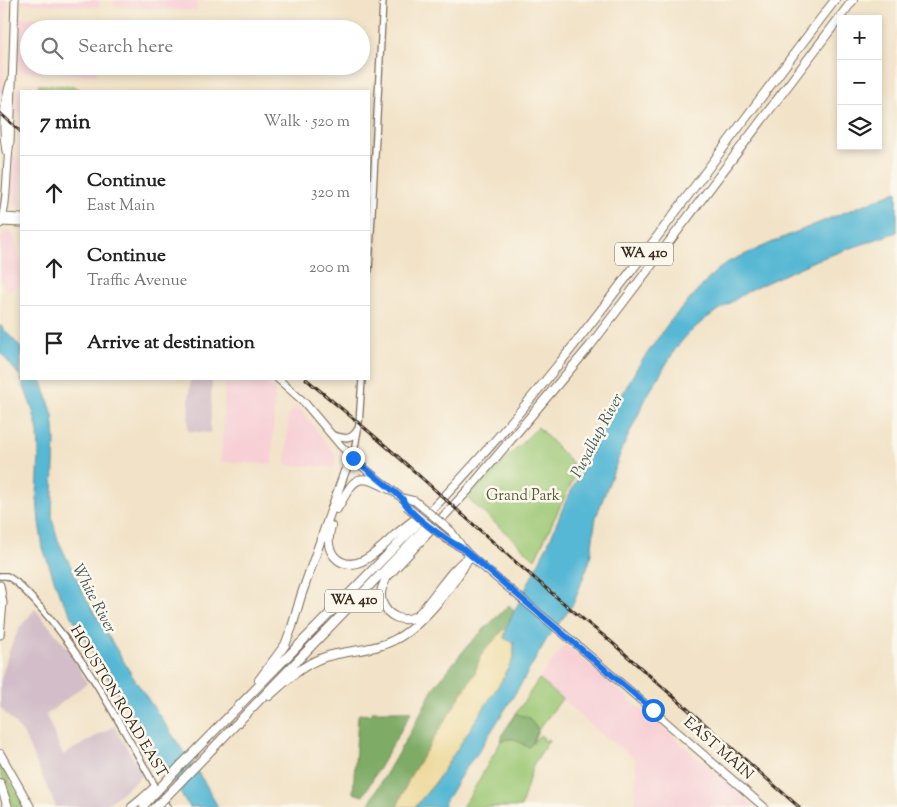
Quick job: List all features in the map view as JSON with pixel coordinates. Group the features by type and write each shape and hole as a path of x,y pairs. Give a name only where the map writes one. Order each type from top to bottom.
{"highway":[{"name":"WA 410","path":"143,804 442,499 509,425 584,333 835,0"},
{"name":"WA 410","path":"156,807 416,537 480,475 590,346 853,0"},
{"path":"353,458 328,534 330,547 337,559 355,564 373,554 442,499"},
{"path":"231,713 266,672 284,644 292,627 345,471 353,458"},
{"path":"470,556 460,563 424,609 415,617 399,618 391,615 385,608 381,589 387,577 480,475"},
{"path":"337,509 349,486 358,480 364,479 379,483 389,489"},
{"path":"230,730 292,677 316,661 325,657 371,648 390,642 413,629 436,604 470,556"},
{"path":"0,754 30,807"},
{"path":"0,784 8,807"},
{"path":"132,807 143,804"}],"main road":[{"path":"15,0 10,142 1,220 20,218"},
{"path":"11,220 20,223"},
{"path":"279,380 304,402 353,458 389,489 402,498 415,501 451,530 462,548"},
{"path":"402,498 406,506 445,538 462,548"},
{"name":"EAST MAIN","path":"462,548 764,807"},
{"path":"0,585 3,602 0,635"}],"street":[{"path":"370,251 383,0"},
{"path":"353,458 359,424 362,380"},
{"path":"332,435 350,438 355,434 359,424"},
{"name":"HOUSTON ROAD EAST","path":"0,576 7,576 16,582 66,637 88,671 167,807"}],"shaded area":[{"path":"0,0 7,0 2,98 0,96"},
{"path":"20,0 100,0 99,7 20,3"},
{"path":"114,0 197,0 197,11 114,6"},
{"path":"20,17 100,20 20,20 20,72 17,72"},
{"path":"17,87 22,90 20,115 15,110"},
{"path":"13,154 20,160 20,209 12,192"},
{"path":"8,231 13,235 20,257 20,284 7,291 0,279 0,240 5,232"},
{"path":"190,380 212,380 210,433 188,431"},
{"path":"225,380 262,380 275,391 272,464 221,462"},
{"path":"296,408 301,410 336,456 335,467 286,465 288,414"},
{"path":"35,609 68,649 87,683 46,715 63,755 114,726 143,775 104,807 56,807 23,733 0,707 0,682 10,648 20,627"},
{"path":"565,644 755,807 635,807 636,759 604,737 539,679"}],"green space":[{"path":"38,85 73,86 78,88 78,90 37,90"},
{"name":"Grand Park","path":"538,427 578,469 535,559 467,498"},
{"path":"509,605 514,610 507,626 481,655 475,673 411,775 397,807 367,807 434,687 469,644"},
{"path":"539,679 562,699 538,730 537,727 515,715"},
{"path":"373,711 412,711 363,796 353,793 358,716 359,714 371,715"},
{"path":"516,714 528,717 538,730 529,747 514,739 501,741 503,733"},
{"path":"540,735 544,738 543,740 549,740 533,765 521,807 462,807 501,741 514,739 529,747"},
{"path":"0,763 24,807 13,807 0,771"}],"sand":[{"path":"507,626 504,638 514,643 514,657 502,681 435,783 415,807 397,807 411,775 475,673 481,655"}],"water":[{"name":"Puyallup River","path":"897,191 897,232 814,261 750,290 705,319 676,348 647,396 622,449 596,517 590,560 574,602 548,637 521,684 442,807 415,807 435,783 502,680 514,657 514,643 504,638 507,626 548,544 565,503 608,420 637,368 670,321 715,272 728,262"},
{"path":"0,325 20,347 20,376 0,352"},
{"path":"21,380 41,380 53,415 55,439 52,518 58,540 88,602 133,677 205,783 218,807 190,807 184,799 111,683 60,596 43,548 39,522 37,497 38,431"}],"railway":[{"path":"0,113 20,131"},
{"path":"307,380 381,442 531,575 609,640 799,807"}],"route":[{"path":"353,458 402,498 406,506 445,538 462,548 653,710"}],"water label":[{"name":"White River","path":"93,599"}]}
